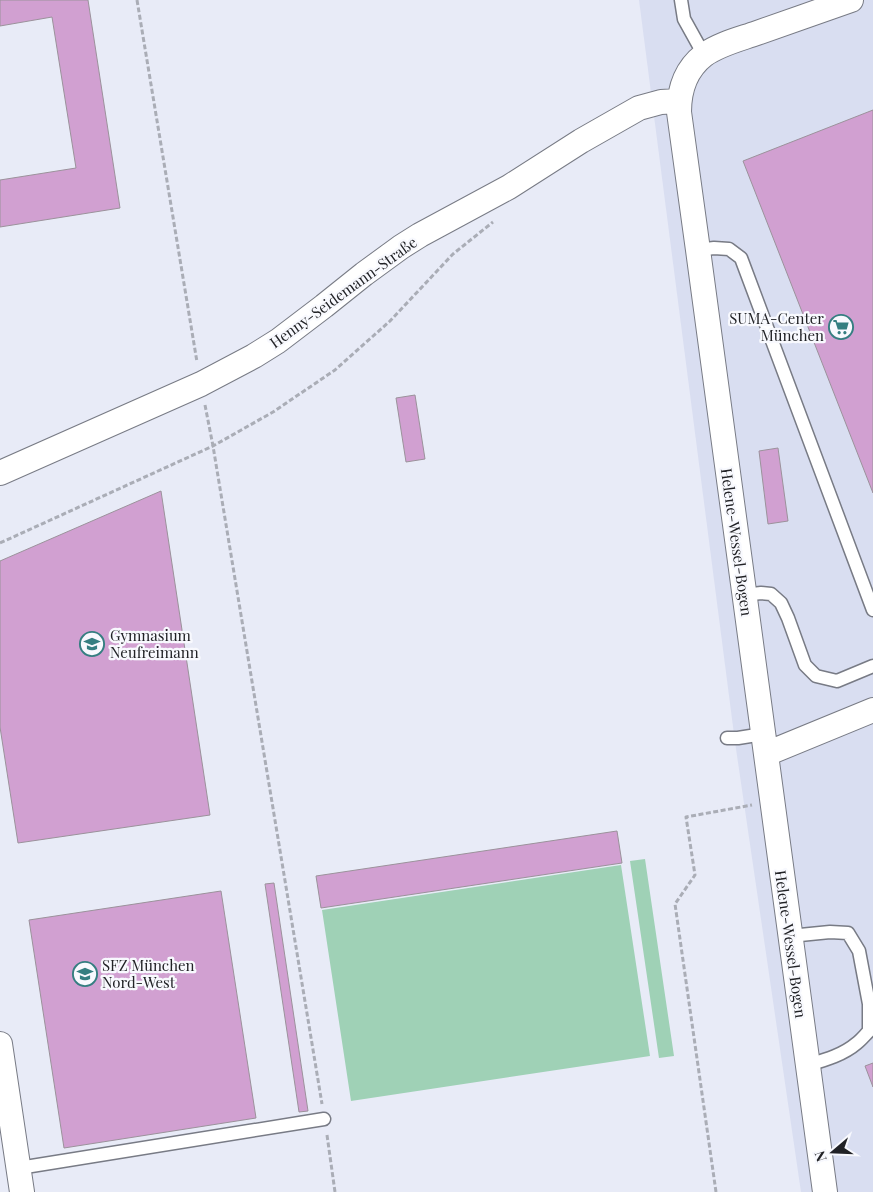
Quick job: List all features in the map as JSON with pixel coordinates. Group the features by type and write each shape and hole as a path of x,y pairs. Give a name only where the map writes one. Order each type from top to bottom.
{"street":[{"name":"Helene-Wessel-Bogen","path":"825,1192 679,101 680,92 687,75 704,55 728,44 851,0"},
{"name":"Henny-Seidemann-Straße","path":"0,473 201,384 254,356 278,341 400,247 420,235 509,187 581,140 639,108 662,102 679,101"},
{"path":"764,744 873,710"},
{"path":"0,1044 22,1192"}],"lane":[{"path":"681,0 684,19 704,55"},
{"path":"698,250 728,249 740,258 873,610"},
{"path":"744,595 771,594 781,603 805,666 816,676 837,681 873,666"},
{"path":"727,738 738,738 764,744"},
{"path":"790,936 830,932 848,933 859,951 869,1004 869,1031 857,1043 830,1059 808,1065"},
{"path":"19,1168 324,1120"}],"path":[{"path":"137,0 213,446 335,1192"},
{"path":"0,543 213,446 274,412 335,370 390,321 453,254 498,218"},
{"path":"716,1192 675,904 695,875 686,817 772,802"}],"shaded area":[{"path":"639,0 873,0 873,1192 801,1192 735,742"}],"green space":[{"path":"645,859 674,1056 659,1058 630,861"},
{"path":"621,865 650,1056 351,1101 322,910"}],"building":[{"path":"0,0 88,0 120,208 0,227 0,180 76,168 52,17 0,26"},
{"name":"SUMA-Center München","path":"873,110 873,493 743,161"},
{"path":"415,395 425,459 406,462 396,398"},
{"path":"778,448 788,521 768,524 759,451"},
{"name":"Gymnasium Neufreimann","path":"161,491 210,815 18,843 0,727 0,561"},
{"path":"617,831 622,863 321,908 316,876"},
{"path":"274,883 308,1111 299,1112 265,884"},
{"path":"221,891 256,1118 64,1148 29,920"},
{"path":"873,1063 873,1087 865,1066"}],"place":[{"name":"SUMA-Center München","path":"841,327"},
{"name":"Gymnasium Neufreimann","path":"92,644"},
{"name":"SFZ München Nord-West","path":"85,974"}]}
